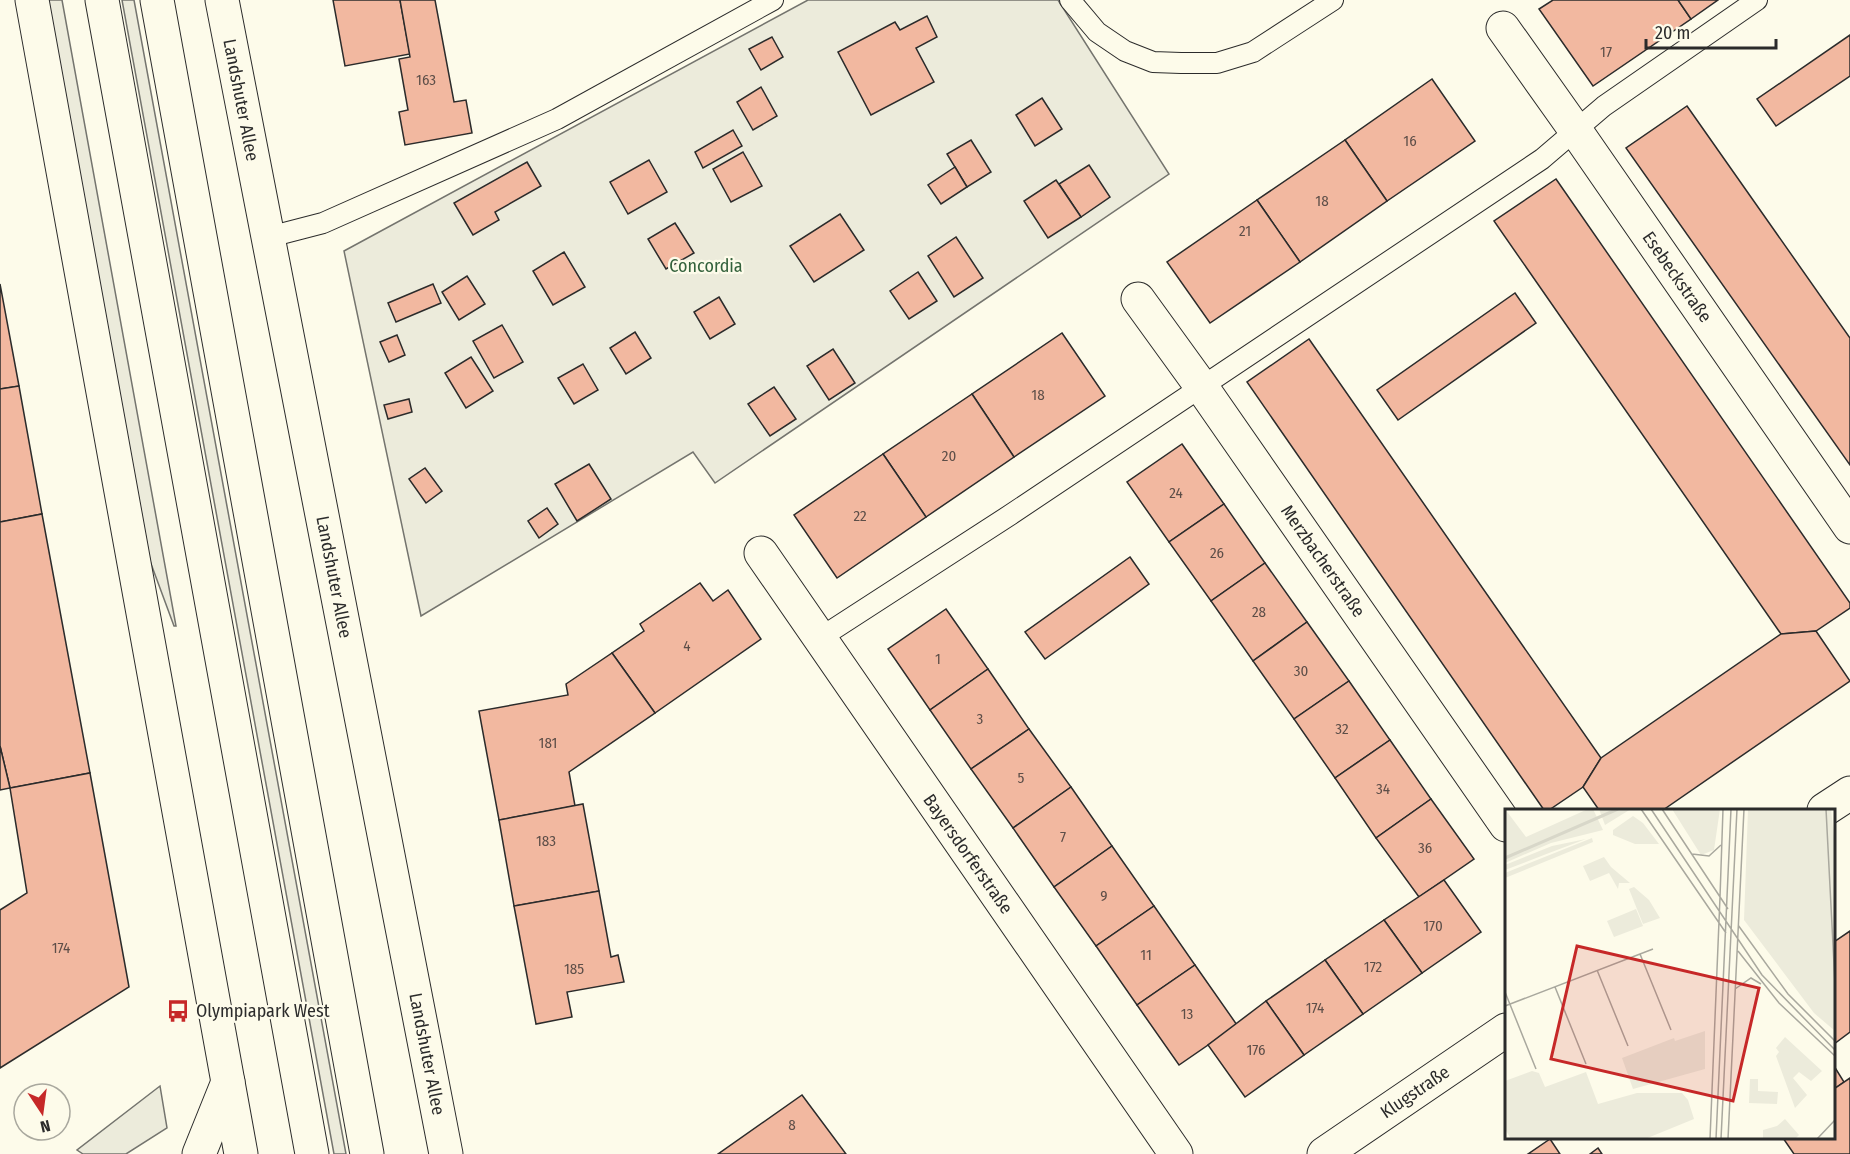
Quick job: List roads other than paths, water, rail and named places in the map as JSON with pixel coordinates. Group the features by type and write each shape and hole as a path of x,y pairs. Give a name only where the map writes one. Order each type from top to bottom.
{"main road":[{"path":"32,0 241,1154"},
{"path":"102,0 311,1151"},
{"path":"157,0 367,1154"},
{"name":"Landshuter Allee","path":"222,0 446,1154"},
{"name":"Esebeckstraße","path":"1503,28 1850,527"},
{"name":"Merzbacherstraße","path":"1138,299 1505,824"},
{"name":"Bayersdorferstraße","path":"761,553 1176,1154"},
{"path":"1826,809 1850,793"},
{"name":"Klugstraße","path":"1324,1154 1505,1030"},
{"path":"200,1154 228,1082"}],"lane":[{"path":"269,237 323,223 557,118 773,0"},
{"path":"1070,0 1097,32 1125,51 1154,62 1181,63 1217,63 1253,52 1333,0"},
{"path":"820,638 1000,521 1542,159 1604,105 1757,0"}],"place":[{"name":"Olympiapark West","path":"178,1011"}],"park label":[{"name":"Concordia","path":"706,266"}]}
